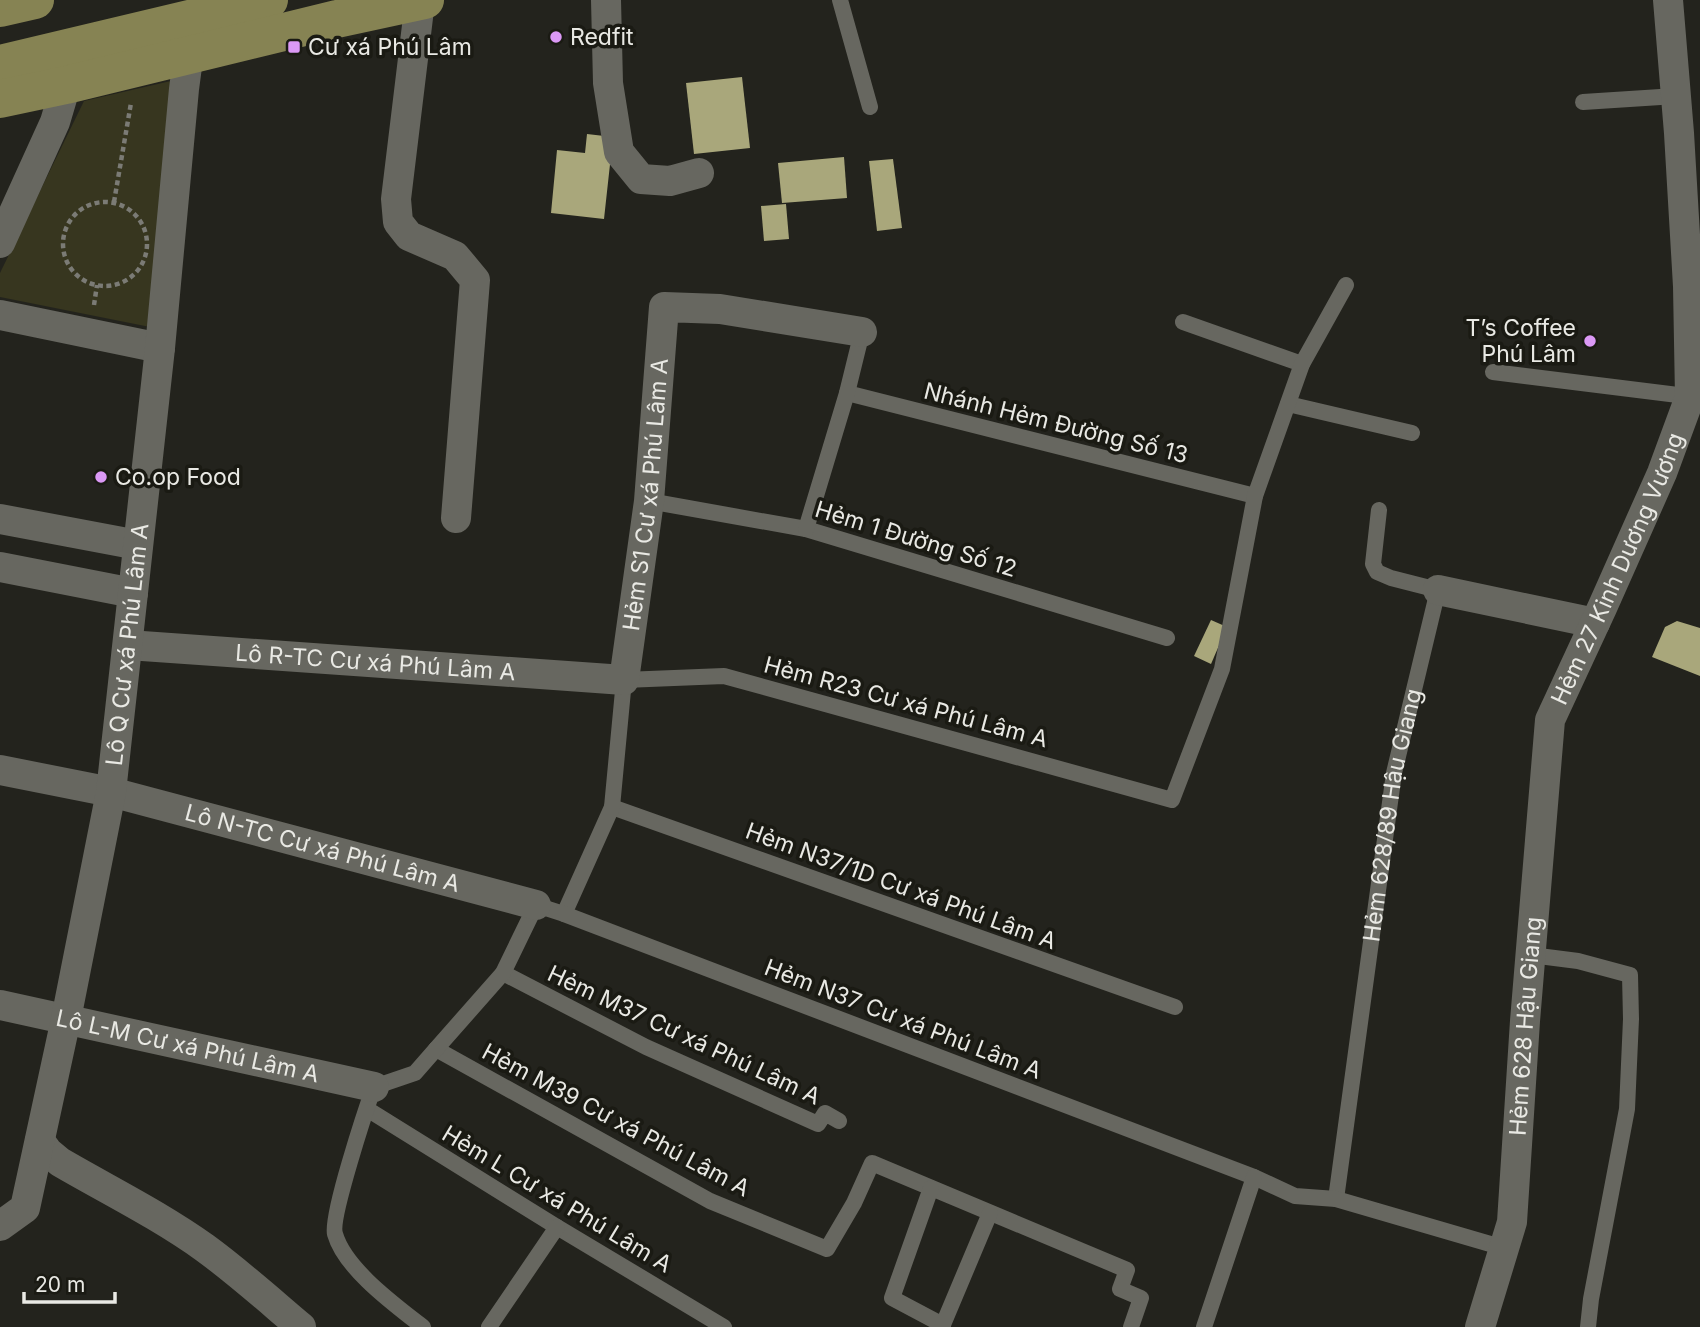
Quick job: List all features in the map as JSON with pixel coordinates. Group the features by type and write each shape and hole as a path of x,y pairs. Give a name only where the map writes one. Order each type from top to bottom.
{"main road":[{"path":"0,8 35,0"},
{"path":"0,99 137,67 191,36 269,0"},
{"path":"0,64 191,36 337,19 422,1"}],"street":[{"path":"606,0 608,83 619,152 641,179 670,181 699,173"},
{"name":"Hẻm 27 Kinh Dương Vương","path":"1550,720 1695,397 1688,286 1684,133 1676,96 1668,0"},
{"path":"422,1 396,199 398,222 410,236 455,256 475,280 456,518"},
{"name":"Lô Q Cư xá Phú Lâm A","path":"0,1226 25,1208 111,792 191,36"},
{"path":"0,243 55,122 66,85"},
{"name":"Hẻm S1 Cư xá Phú Lâm A","path":"624,680 649,501 664,307 720,309 862,332"},
{"path":"0,315 160,348"},
{"path":"0,519 138,545"},
{"path":"0,567 133,593"},
{"path":"1438,590 1595,623"},
{"name":"Lô R-TC Cư xá Phú Lâm A","path":"128,645 624,680"},
{"name":"Hẻm 628 Hậu Giang","path":"1480,1327 1512,1222 1550,720"},
{"name":"Lô N-TC Cư xá Phú Lâm A","path":"0,769 111,792 536,905"},
{"name":"Lô L-M Cư xá Phú Lâm A","path":"0,1005 66,1019 370,1098"},
{"path":"40,1141 60,1162 204,1247 301,1327"}],"lane":[{"path":"840,0 870,107"},
{"path":"1583,102 1676,96"},
{"path":"1255,496 1302,364 1346,285"},
{"path":"1183,322 1302,364"},
{"path":"806,529 847,393 862,332"},
{"path":"1493,372 1695,397"},
{"name":"Nhánh Hẻm Đường Số 13","path":"847,393 1255,496"},
{"path":"1288,404 1412,433"},
{"name":"Hẻm R23 Cư xá Phú Lâm A","path":"624,680 724,676 1172,800 1222,669 1255,496"},
{"name":"Hẻm 1 Đường Số 12","path":"649,501 806,529 1167,638"},
{"path":"1379,510 1373,564 1377,572 1438,590"},
{"name":"Hẻm 628/89 Hậu Giang","path":"1336,1199 1394,773 1438,590"},
{"path":"564,914 612,807 624,680"},
{"name":"Hẻm N37/1D Cư xá Phú Lâm A","path":"612,807 1174,1007"},
{"path":"423,1327 390,1302 346,1258 334,1231 342,1192 370,1098 415,1073 503,973 536,905"},
{"name":"Hẻm N37 Cư xá Phú Lâm A","path":"536,905 1254,1177 1295,1196 1336,1199 1504,1248"},
{"path":"1531,955 1578,961 1630,975 1627,1109 1588,1327"},
{"name":"Hẻm M37 Cư xá Phú Lâm A","path":"503,973 646,1047 818,1124 825,1113 839,1121"},
{"name":"Hẻm M39 Cư xá Phú Lâm A","path":"436,1049 710,1201 827,1249 854,1203 872,1163 1127,1270 1120,1289 1141,1298 1131,1327"},
{"name":"Hẻm L Cư xá Phú Lâm A","path":"370,1098 557,1227 724,1327"},
{"path":"1204,1327 1254,1177"},
{"path":"931,1188 892,1298 943,1326 990,1213"},
{"path":"489,1327 557,1227"}],"path":[{"path":"114,202 137,67"},
{"path":"104,201 114,202 130,209 141,220 147,233 148,247 137,273 112,286 97,285 74,272 66,260 64,233 79,210 104,201"}],"shaded area":[{"path":"175,80 150,327 0,297 0,273 84,101"}],"building":[{"path":"742,77 750,148 694,154 686,83"},
{"path":"587,134 613,137 604,219 551,213 557,150 585,153"},
{"path":"844,157 847,198 782,203 778,163"},
{"path":"893,159 902,228 877,231 869,161"},
{"path":"786,204 789,239 764,241 761,206"},
{"path":"1211,620 1227,627 1211,664 1194,656"},
{"path":"1677,621 1700,628 1700,676 1652,657 1665,627"}],"place":[{"name":"Redfit","path":"556,37"},
{"name":"Cư xá Phú Lâm","path":"294,47"},
{"name":"T’s Coffee Phú Lâm","path":"1590,341"},
{"name":"Co.op Food","path":"101,477"}]}
